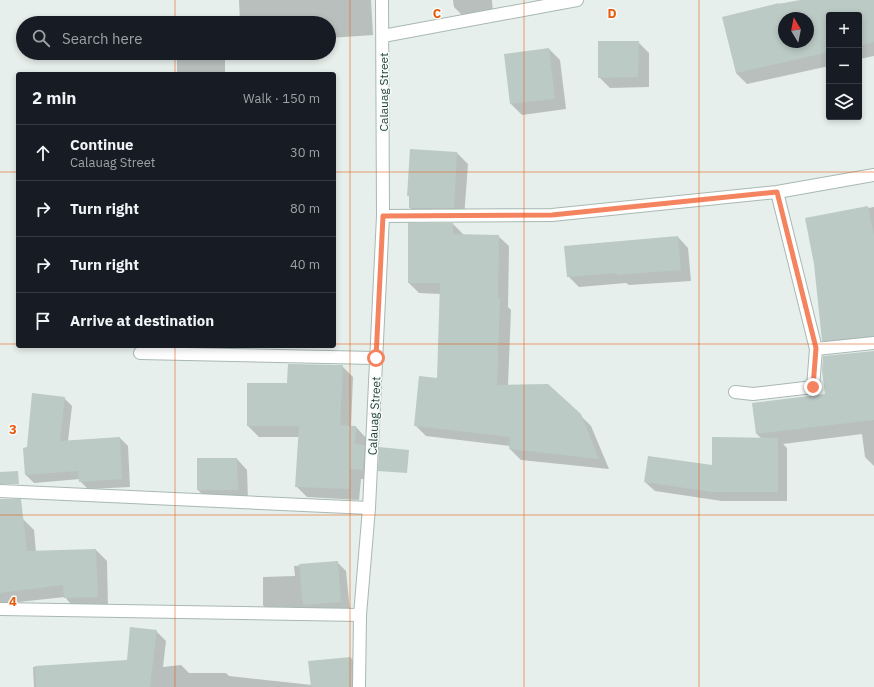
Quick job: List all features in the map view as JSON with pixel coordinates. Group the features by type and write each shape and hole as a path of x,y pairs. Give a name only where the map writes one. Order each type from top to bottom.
{"street":[{"name":"Calauag Street","path":"359,687 360,615 369,508 383,216 382,0"},
{"path":"383,36 576,0"},
{"path":"383,216 552,215 777,192 874,175"},
{"path":"735,392 753,394 813,387 816,348 777,192"},
{"path":"816,348 874,343"},
{"path":"140,353 376,358"},
{"path":"0,491 369,508"},
{"path":"0,609 360,615"}],"building":[{"path":"800,0 874,0 874,42 862,45 862,12 826,12 826,53 736,73 722,17 779,3"},
{"path":"598,41 639,41 638,77 598,78"},
{"path":"549,48 555,99 510,104 504,54"},
{"path":"410,149 457,152 454,208 409,208 409,196 407,196"},
{"path":"868,206 874,236 874,336 822,341 814,264 805,218"},
{"path":"408,223 453,223 453,234 499,235 498,298 500,298 497,385 548,384 581,414 599,459 509,449 510,437 414,426 419,376 437,378 440,283 408,283"},
{"path":"678,236 681,270 567,277 564,246"},
{"path":"874,351 874,420 756,434 752,403 825,394 822,371 823,356"},
{"path":"288,364 343,365 340,425 356,426 355,444 365,445 363,470 350,469 349,489 295,487 299,426 247,426 247,383 287,383"},
{"path":"32,393 65,397 60,441 120,437 122,479 79,482 78,471 25,475 23,448 27,447"},
{"path":"712,437 778,438 778,492 712,492 644,482 648,456 712,465"},
{"path":"379,447 409,450 407,473 378,471"},
{"path":"197,458 237,458 238,490 197,490"},
{"path":"18,471 19,484 0,484 0,472"},
{"path":"0,499 21,499 27,551 96,549 98,597 64,598 63,585 0,593"},
{"path":"338,561 341,602 303,605 299,564"},
{"path":"130,627 157,630 150,687 36,687 35,666 127,660"},
{"path":"351,657 352,687 311,687 308,661"}],"route":[{"path":"376,358 383,216 552,215 777,192 816,348 813,387"}]}
